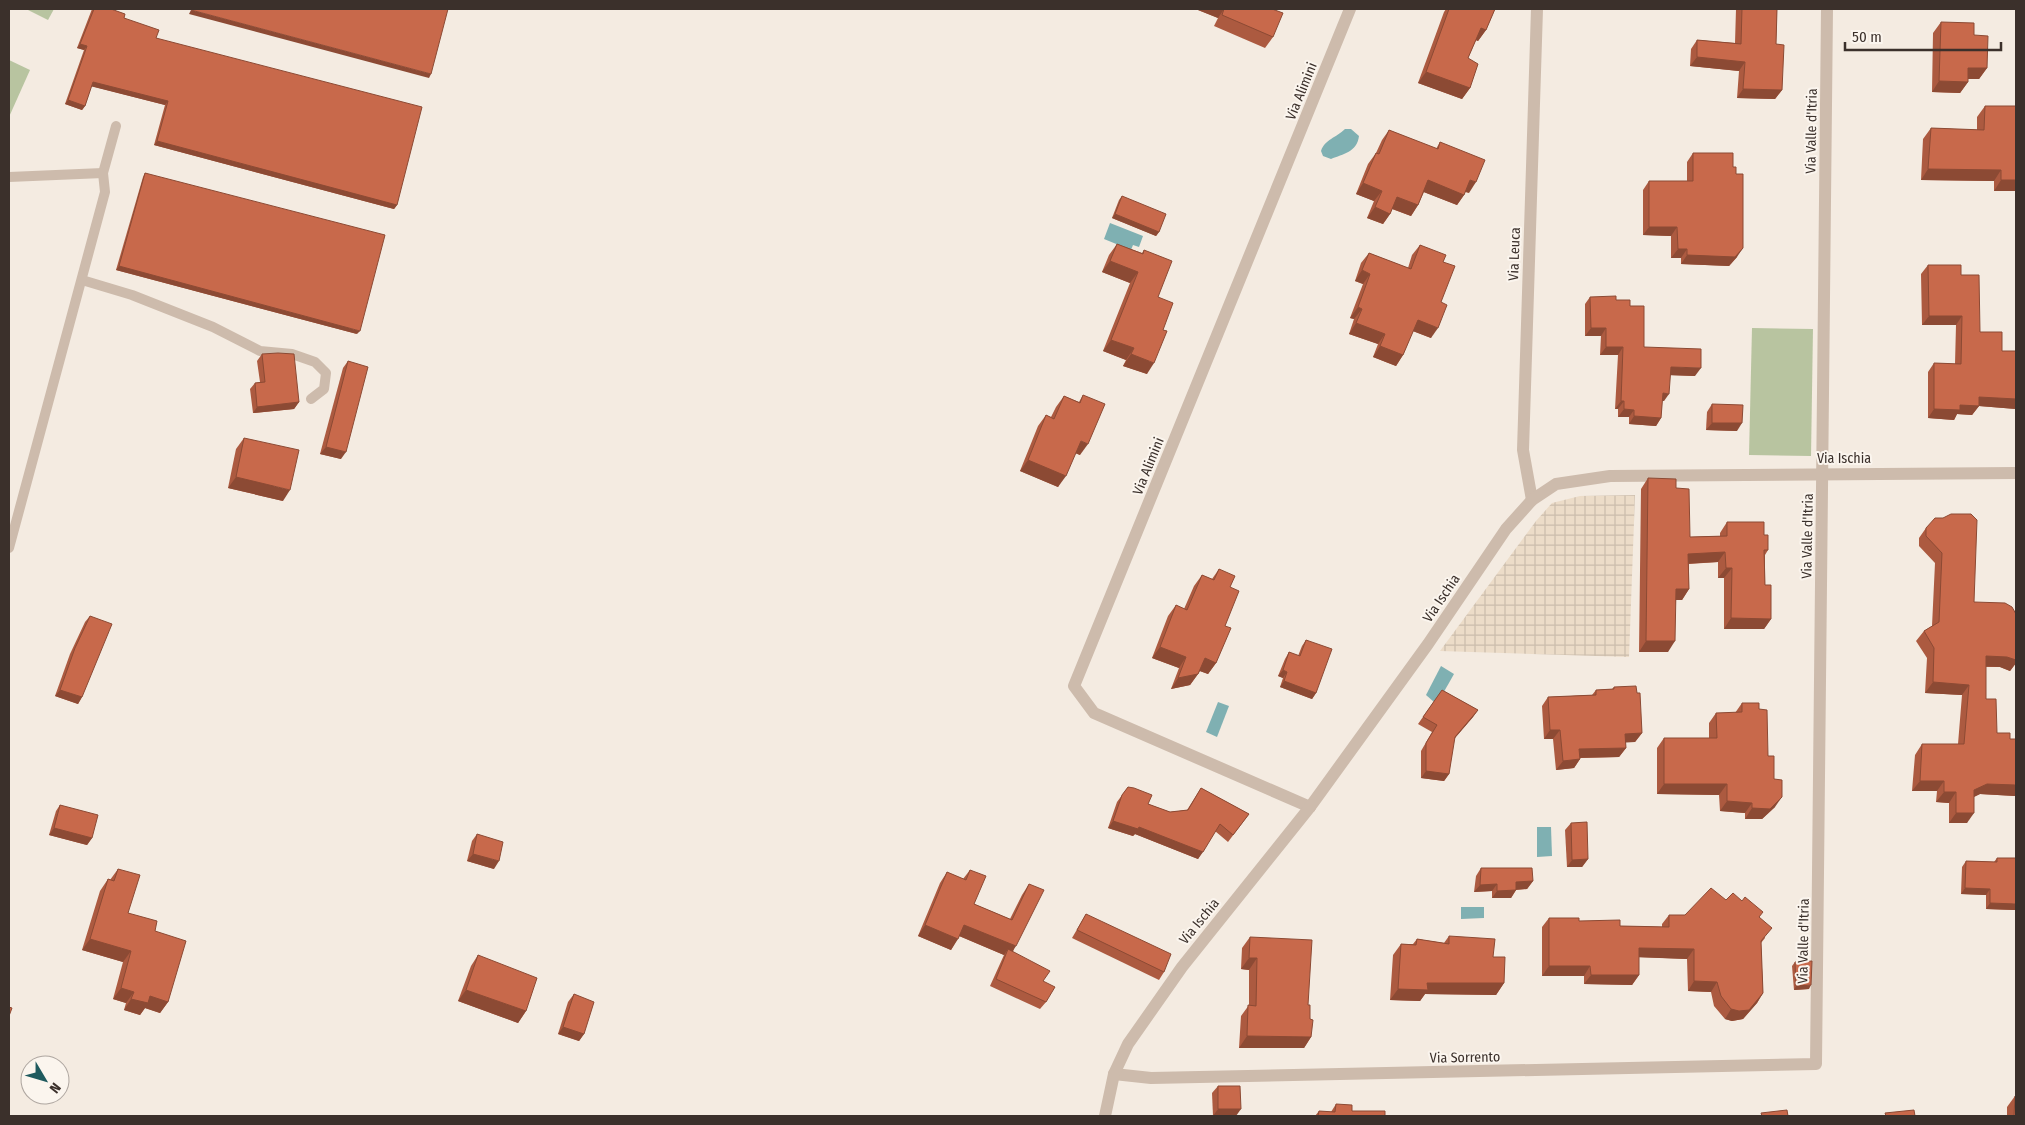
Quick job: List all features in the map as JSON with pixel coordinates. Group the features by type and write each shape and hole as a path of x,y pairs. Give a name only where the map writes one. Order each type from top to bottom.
{"street":[{"name":"Via Alimini","path":"1310,807 1094,712 1074,686 1350,9"},
{"name":"Via Leuca","path":"1532,500 1523,450 1537,9"},
{"name":"Via Valle d'Itria","path":"1816,1064 1827,9"},
{"name":"Via Ischia","path":"1105,1116 1114,1074 1128,1044 1182,967 1310,807 1428,644 1506,529 1532,500 1556,484 1610,476 2016,473"},
{"name":"Via Sorrento","path":"1114,1074 1151,1078 1816,1064"}],"lane":[{"path":"9,548 82,280 104,192 103,173 116,126"},
{"path":"9,177 103,173"},
{"path":"82,280 132,295 213,327 260,351 292,354 315,362 326,374 324,390 311,399"}],"green space":[{"path":"26,9 54,9 48,20"},
{"path":"9,60 30,70 9,117"},
{"path":"1752,328 1813,329 1811,456 1749,455"}],"shaded area":[{"path":"1635,495 1629,657 1440,651 1536,521 1552,503 1580,496"}],"water":[{"path":"1345,129 1351,129 1359,136 1355,146 1349,152 1331,159 1323,156 1321,151 1325,144"},
{"path":"1110,223 1143,236 1139,247 1133,245 1131,250 1104,239"},
{"path":"1441,666 1454,674 1441,697 1434,702 1426,695"},
{"path":"1218,702 1229,706 1217,737 1206,732"},
{"path":"1537,827 1551,827 1552,856 1537,857"},
{"path":"1461,907 1484,907 1484,918 1461,919"}],"building":[{"path":"94,9 111,9 125,14 124,18 159,30 156,38 422,107 397,205 157,141 168,101 93,82 85,106 68,100 87,46 80,44"},
{"path":"192,9 448,9 431,74"},
{"path":"1224,9 1272,9 1283,13 1273,37 1222,15"},
{"path":"1449,9 1495,9 1486,30 1481,28 1468,58 1478,64 1470,88 1426,72"},
{"path":"1742,9 1777,9 1776,44 1784,45 1782,90 1743,89 1745,62 1697,57 1697,40 1741,44"},
{"path":"1941,22 1974,23 1974,35 1988,36 1987,68 1968,68 1968,82 1939,81"},
{"path":"1985,106 2016,106 2016,180 2001,180 2001,170 1928,169 1931,128 1984,130"},
{"path":"1389,130 1438,149 1440,142 1485,160 1476,182 1470,180 1464,195 1428,180 1418,205 1397,197 1390,214 1375,207 1382,191 1363,183 1376,153 1379,154"},
{"path":"1693,153 1733,153 1733,167 1736,167 1736,174 1743,174 1743,248 1735,257 1687,255 1687,249 1678,249 1677,227 1649,227 1649,181 1693,181"},
{"path":"145,173 385,235 360,331 119,266"},
{"path":"1122,196 1166,214 1159,232 1115,214"},
{"path":"1117,244 1143,254 1144,250 1172,261 1158,297 1173,303 1163,330 1167,331 1154,363 1131,354 1134,348 1111,340 1138,272 1110,261"},
{"path":"1420,245 1446,255 1443,262 1455,266 1441,302 1447,305 1438,328 1418,320 1403,355 1380,346 1385,334 1356,323 1362,309 1358,307 1370,274 1362,270 1369,253 1411,269"},
{"path":"1928,265 1961,265 1961,275 1979,275 1980,332 2002,332 2002,351 2016,351 2016,399 1979,397 1979,406 1960,405 1960,410 1934,409 1934,363 1961,364 1962,316 1929,316"},
{"path":"1616,296 1616,300 1630,300 1630,306 1644,306 1644,347 1701,349 1701,368 1671,367 1669,394 1663,393 1661,418 1634,416 1634,410 1624,409 1624,401 1621,401 1623,347 1606,347 1606,328 1591,328 1590,297"},
{"path":"262,354 294,354 299,402 257,407 255,383 265,382"},
{"path":"348,361 368,367 346,452 326,447"},
{"path":"1083,395 1105,404 1088,444 1081,441 1066,476 1028,460 1046,415 1054,419 1064,396 1080,403"},
{"path":"1712,404 1743,405 1742,423 1712,423"},
{"path":"244,438 299,450 290,490 236,477"},
{"path":"1648,478 1676,479 1676,488 1689,489 1690,537 1727,536 1727,522 1764,522 1764,535 1768,535 1768,550 1764,550 1765,585 1771,585 1771,619 1731,618 1732,568 1726,568 1725,552 1688,554 1689,589 1676,589 1675,641 1646,641"},
{"path":"1951,514 1971,514 1977,520 1974,602 2005,603 2012,607 2016,614 2016,660 2007,657 1986,656 1986,699 1996,699 1997,733 2010,733 2010,739 2016,739 2016,785 1987,784 1974,790 1974,813 1956,813 1956,792 1944,792 1944,781 1920,781 1922,744 1964,744 1969,685 1933,682 1934,648 1924,631 1939,622 1942,553 1926,536 1926,528 1935,518 1943,518"},
{"path":"1219,569 1235,576 1230,587 1239,591 1225,626 1231,628 1216,663 1205,658 1198,674 1178,678 1186,657 1160,647 1176,605 1187,610 1202,575 1214,580"},
{"path":"90,616 112,624 82,697 60,690 75,648"},
{"path":"1306,640 1332,649 1316,693 1284,681 1287,672 1283,670 1289,652 1300,656"},
{"path":"1636,686 1637,693 1640,693 1642,733 1625,734 1626,748 1579,749 1580,759 1563,761 1560,730 1550,730 1548,697 1596,695 1596,690"},
{"path":"1442,690 1478,710 1455,737 1449,774 1426,771 1426,743 1437,725 1423,717"},
{"path":"1742,703 1759,703 1759,709 1767,710 1768,756 1774,756 1774,779 1782,780 1782,797 1770,809 1752,808 1752,803 1727,801 1727,784 1664,784 1664,738 1717,738 1716,713 1742,712"},
{"path":"1128,787 1152,795 1148,804 1170,812 1188,810 1201,788 1249,814 1233,835 1220,824 1203,852 1139,827 1138,829 1113,821 1122,795"},
{"path":"60,805 98,815 92,838 54,828"},
{"path":"1587,822 1588,859 1572,860 1571,823"},
{"path":"477,834 503,842 499,861 473,854"},
{"path":"1997,858 2016,858 2016,904 1990,903 1990,889 1965,888 1966,861 1997,862"},
{"path":"1481,868 1532,868 1533,881 1516,882 1516,890 1497,891 1497,884 1480,885"},
{"path":"118,869 140,875 128,913 157,921 155,931 186,941 168,1002 150,996 148,1003 131,999 134,992 121,988 131,951 90,939 108,879 114,881"},
{"path":"970,870 986,876 974,904 1012,920 1029,884 1044,890 1016,946 964,925 958,939 925,925 947,872 966,880"},
{"path":"1711,888 1726,900 1733,893 1742,901 1745,897 1763,912 1759,917 1772,928 1761,941 1763,993 1749,1010 1739,1011 1731,1009 1721,996 1717,982 1694,981 1694,949 1639,948 1639,975 1591,975 1590,966 1549,966 1549,918 1579,918 1579,921 1620,920 1620,926 1669,927 1669,915 1685,915"},
{"path":"1086,914 1171,954 1164,972 1077,930"},
{"path":"1449,936 1495,939 1493,957 1505,957 1504,983 1427,983 1428,990 1398,989 1401,944 1416,945 1417,939 1449,944"},
{"path":"1250,937 1312,940 1308,1005 1310,1005 1310,1019 1313,1020 1311,1037 1247,1036 1248,1005 1256,1006 1257,958 1249,958"},
{"path":"1008,949 1050,971 1043,981 1055,987 1046,1002 996,979"},
{"path":"478,955 537,978 526,1011 466,990"},
{"path":"1812,961 1811,985 1796,986 1795,962"},
{"path":"574,994 594,1002 584,1034 563,1027"},
{"path":"1218,1086 1240,1086 1241,1109 1218,1109"},
{"path":"2015,1096 2016,1116 2014,1116"},
{"path":"1336,1104 1352,1105 1352,1111 1385,1111 1385,1116 1318,1116 1319,1111 1335,1112"},
{"path":"1787,1110 1788,1116 1762,1116 1761,1113"},
{"path":"1914,1110 1915,1116 1886,1116 1885,1113"}]}
